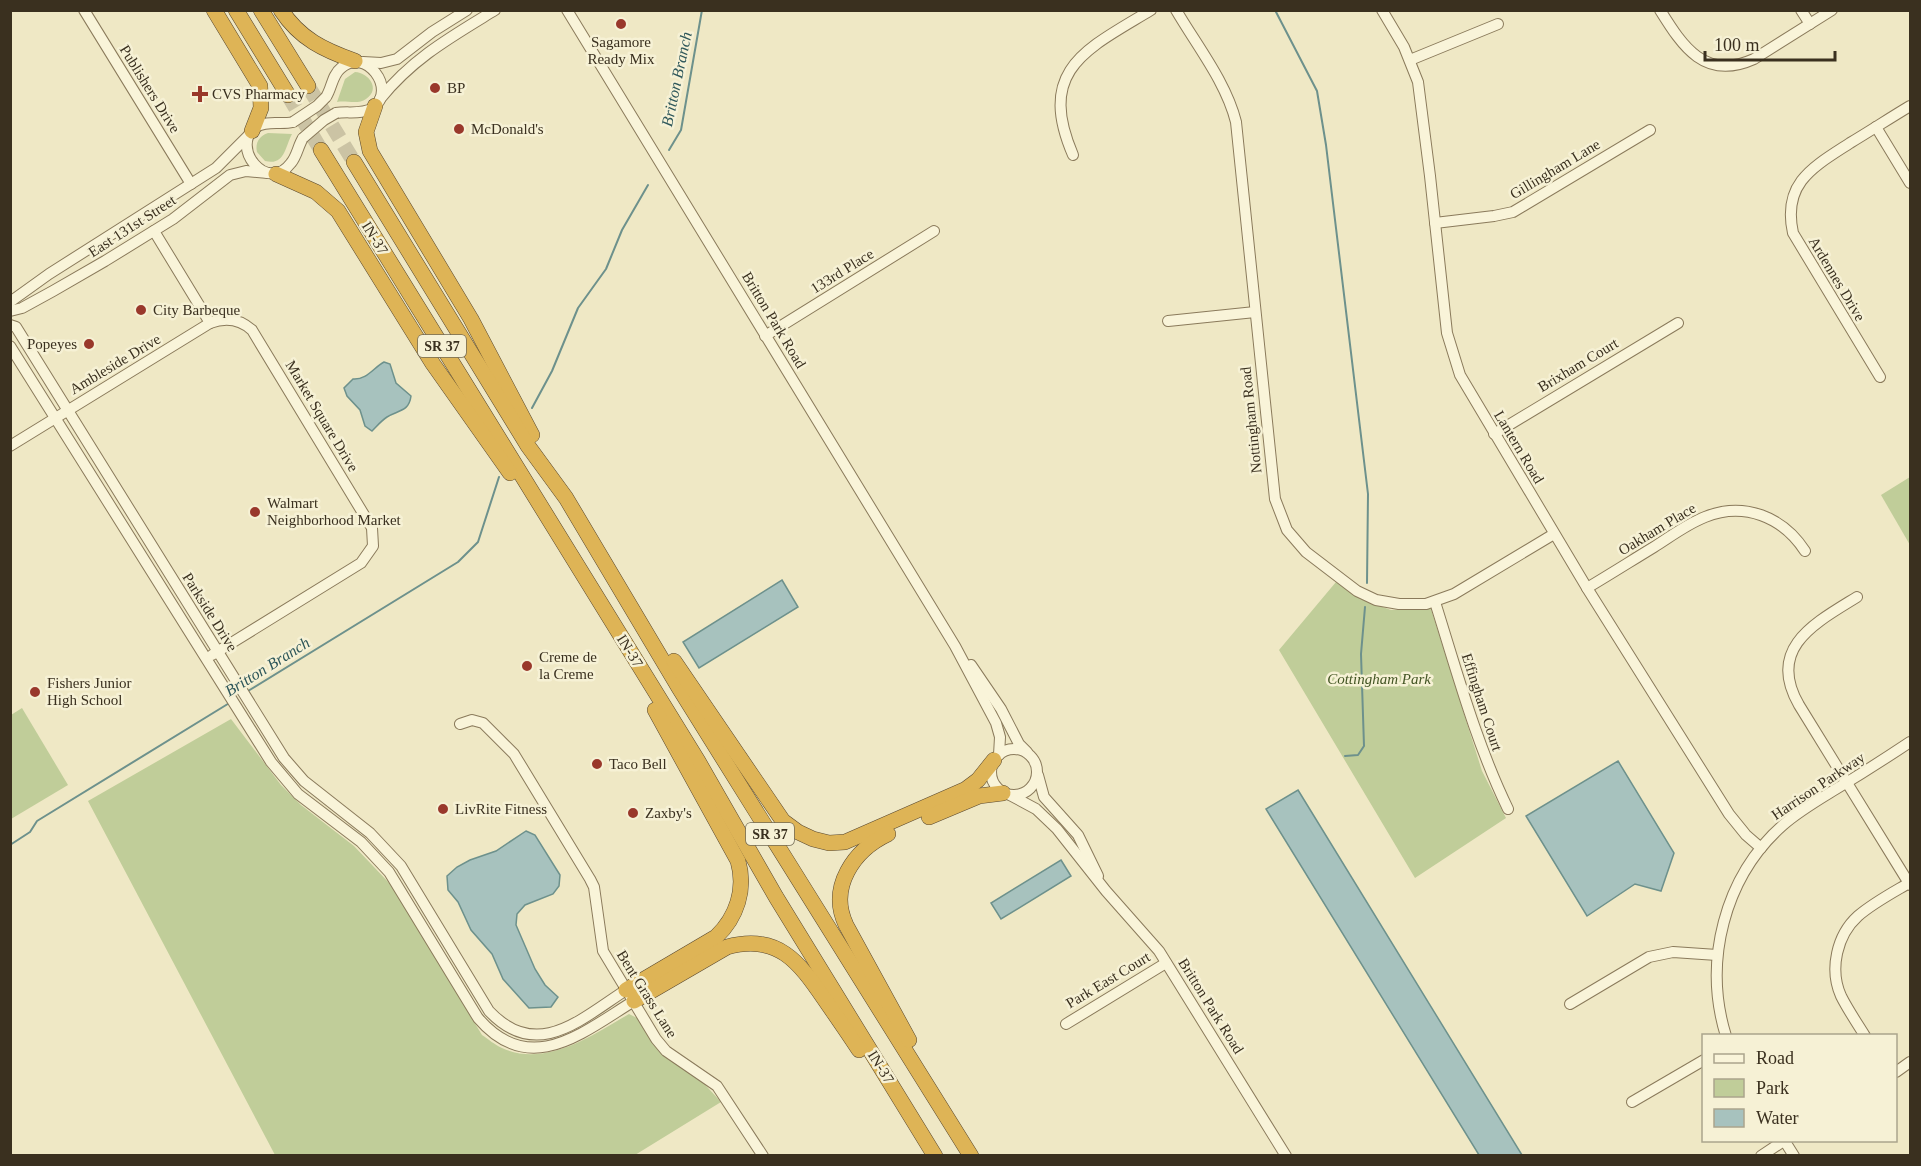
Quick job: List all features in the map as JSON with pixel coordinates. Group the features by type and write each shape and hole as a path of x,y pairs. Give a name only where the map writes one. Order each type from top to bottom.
{"highway":[{"path":"214,10 260,87 261,108 251,133"},
{"path":"236,10 288,95"},
{"path":"261,10 308,86"},
{"path":"282,10 294,28 310,42 358,62"},
{"path":"378,102 366,132 370,151 471,319 566,498"},
{"name":"IN-37","path":"321,150 698,761 776,897 934,1155"},
{"name":"IN-37","path":"354,162 528,446 566,498 679,688 971,1155"},
{"path":"272,174 316,192 338,211 433,364 532,505 563,542"},
{"path":"603,558 778,815 786,824 804,836 829,843 851,840 966,789 978,780 996,757"},
{"path":"621,637 634,672 738,861 741,885 736,909 726,927 717,937 630,996"},
{"path":"942,1107 932,1082 844,920 840,899 842,884 849,868 858,856 879,838 972,798 1007,794"},
{"path":"630,996 727,948 756,944 783,952 803,968 895,1102 920,1132"}],"street":[{"name":"Publishers Drive","path":"84,10 191,184"},
{"path":"466,10 397,59 381,63 358,62 345,65 338,71 326,97 317,106 293,122 268,123 251,133 247,142 249,156 259,168 272,174 292,163 303,138 324,120 336,113 362,112 378,102 393,83 418,59 495,10"},
{"name":"Britton Park Road","path":"567,10 956,646 996,723 1000,737 996,757"},
{"path":"1073,155 1059,111 1064,87 1072,68 1089,48 1151,10"},
{"name":"Nottingham Road","path":"1176,10 1220,83 1234,114 1275,499 1287,530 1306,552 1362,594 1376,600 1399,604 1435,602 1470,586 1554,534"},
{"name":"Lantern Road","path":"1382,10 1410,60 1422,102 1444,311 1452,354 1466,387 1587,588 1729,814 1746,835 1761,848"},
{"path":"1660,10 1687,50 1701,59 1725,66 1754,59 1832,10"},
{"path":"1801,10 1810,24"},
{"path":"1410,60 1497,24"},
{"path":"358,62 372,69 380,79 382,88 378,102"},
{"name":"Ardennes Drive","path":"1880,377 1793,233 1790,220 1792,196 1804,176 1813,167 1911,106"},
{"path":"1876,127 1911,183"},
{"name":"Gillingham Lane","path":"1435,223 1513,212 1650,130"},
{"name":"East 131st Street","path":"10,302 49,273 224,161 251,133"},
{"name":"East 131st Street","path":"10,311 22,308 62,287 154,231 191,206 230,175 246,171 272,174"},
{"path":"154,231 210,323"},
{"name":"133rd Place","path":"765,336 934,231"},
{"path":"1168,321 1255,312"},
{"name":"Ambleside Drive","path":"10,446 210,323 219,320 238,321"},
{"name":"Market Square Drive","path":"207,659 362,563 374,546 372,528 252,330 238,321"},
{"name":"Brixham Court","path":"1494,434 1678,323"},
{"name":"Parkside Drive","path":"10,325 16,327 284,758 304,781 370,833 401,866 489,1011 498,1021 520,1034 533,1036 558,1031 630,996"},
{"name":"Parkside Drive","path":"10,346 271,762 287,782 310,803 361,842 388,872 483,1024 511,1044 525,1047 548,1047 568,1041 630,996"},
{"name":"Oakham Place","path":"1587,588 1695,521 1716,513 1746,510 1773,519 1792,533 1805,551"},
{"path":"1857,597 1803,634 1794,649 1789,669 1795,698 1910,884 1857,916 1845,932 1839,946 1835,964 1838,988 1864,1034"},
{"name":"Effingham Court","path":"1435,602 1478,740 1508,809"},
{"name":"Britton Park Road","path":"956,646 1001,708 1019,744 1029,754"},
{"name":"Bent Grass Lane","path":"460,724 472,720 483,723 514,754 591,879 596,898 601,946 662,1048 717,1086 763,1155"},
{"name":"Harrison Parkway","path":"1726,1034 1718,997 1717,955 1729,906 1744,874 1761,848 1794,816 1911,742"},
{"path":"1014,749 1029,754 1037,766 1036,781 1026,793 1007,794 993,782 991,775 996,757 1006,750 1014,749"},
{"name":"Britton Park Road","path":"1038,774 1044,797 1081,840 1099,882"},
{"name":"Britton Park Road","path":"1007,794 1024,801 1041,813 1062,835 1166,963 1286,1155"},
{"path":"1570,1004 1649,957 1673,952 1717,955"},
{"name":"Park East Court","path":"1066,1024 1166,963"},
{"path":"1632,1102 1702,1061"},
{"path":"1897,1071 1911,1062"},
{"path":"1761,1155 1783,1142"},
{"path":"1786,1142 1794,1155"}],"green space":[{"path":"355,72 369,78 373,91 366,99 359,102 337,102 345,79"},
{"path":"268,133 292,134 283,154 277,161 265,161 257,152 258,140"},
{"path":"1910,477 1910,545 1881,495"},
{"name":"Cottingham Park","path":"1336,582 1360,599 1391,610 1431,609 1482,771 1506,818 1415,878 1279,650"},
{"path":"22,708 68,785 11,819 11,715"},
{"path":"231,719 281,785 301,805 354,846 392,886 482,1035 502,1048 519,1053 552,1052 585,1039 629,1014 639,1019 660,1052 698,1077 721,1102 635,1155 275,1155 88,801"}],"water":[{"path":"384,362 390,364 396,383 411,396 405,408 387,417 372,431 365,426 360,410 347,396 344,388 353,379 366,376"},
{"path":"782,580 798,607 699,668 683,642"},
{"path":"1618,761 1674,853 1661,891 1635,884 1587,916 1526,816"},
{"path":"1298,790 1522,1155 1479,1155 1266,809"},
{"path":"526,831 535,835 560,875 559,886 553,894 525,905 517,914 516,925 535,969 545,985 558,997 551,1007 529,1008 503,979 492,954 471,930 458,902 448,890 447,876 457,867 496,851"},
{"path":"1061,860 1071,876 1001,919 991,903"}],"waterway":[{"name":"Britton Branch","path":"669,150 681,130 702,10"},
{"path":"1275,10 1317,91 1326,145 1368,494 1367,583"},
{"name":"Britton Branch","path":"532,408 552,371 578,308 606,269 622,230 648,185"},
{"name":"Britton Branch","path":"248,691 458,562 478,542 499,477"},
{"path":"1345,756 1358,755 1364,746 1361,654 1365,607"},
{"name":"Britton Branch","path":"10,845 30,832 37,821 231,702"}],"tunnel":[{"path":"308,86 354,162"},
{"path":"288,95 321,150"}],"place":[{"name":"Sagamore Ready Mix","path":"621,24"},
{"name":"BP","path":"435,88"},
{"name":"CVS Pharmacy","path":"200,94"},
{"name":"McDonald's","path":"459,129"},
{"name":"City Barbeque","path":"141,310"},
{"name":"Popeyes","path":"89,344"},
{"name":"Walmart Neighborhood Market","path":"255,512"},
{"name":"Creme de la Creme","path":"527,666"},
{"name":"Fishers Junior High School","path":"35,692"},
{"name":"Taco Bell","path":"597,764"},
{"name":"LivRite Fitness","path":"443,809"},
{"name":"Zaxby's","path":"633,813"}]}
